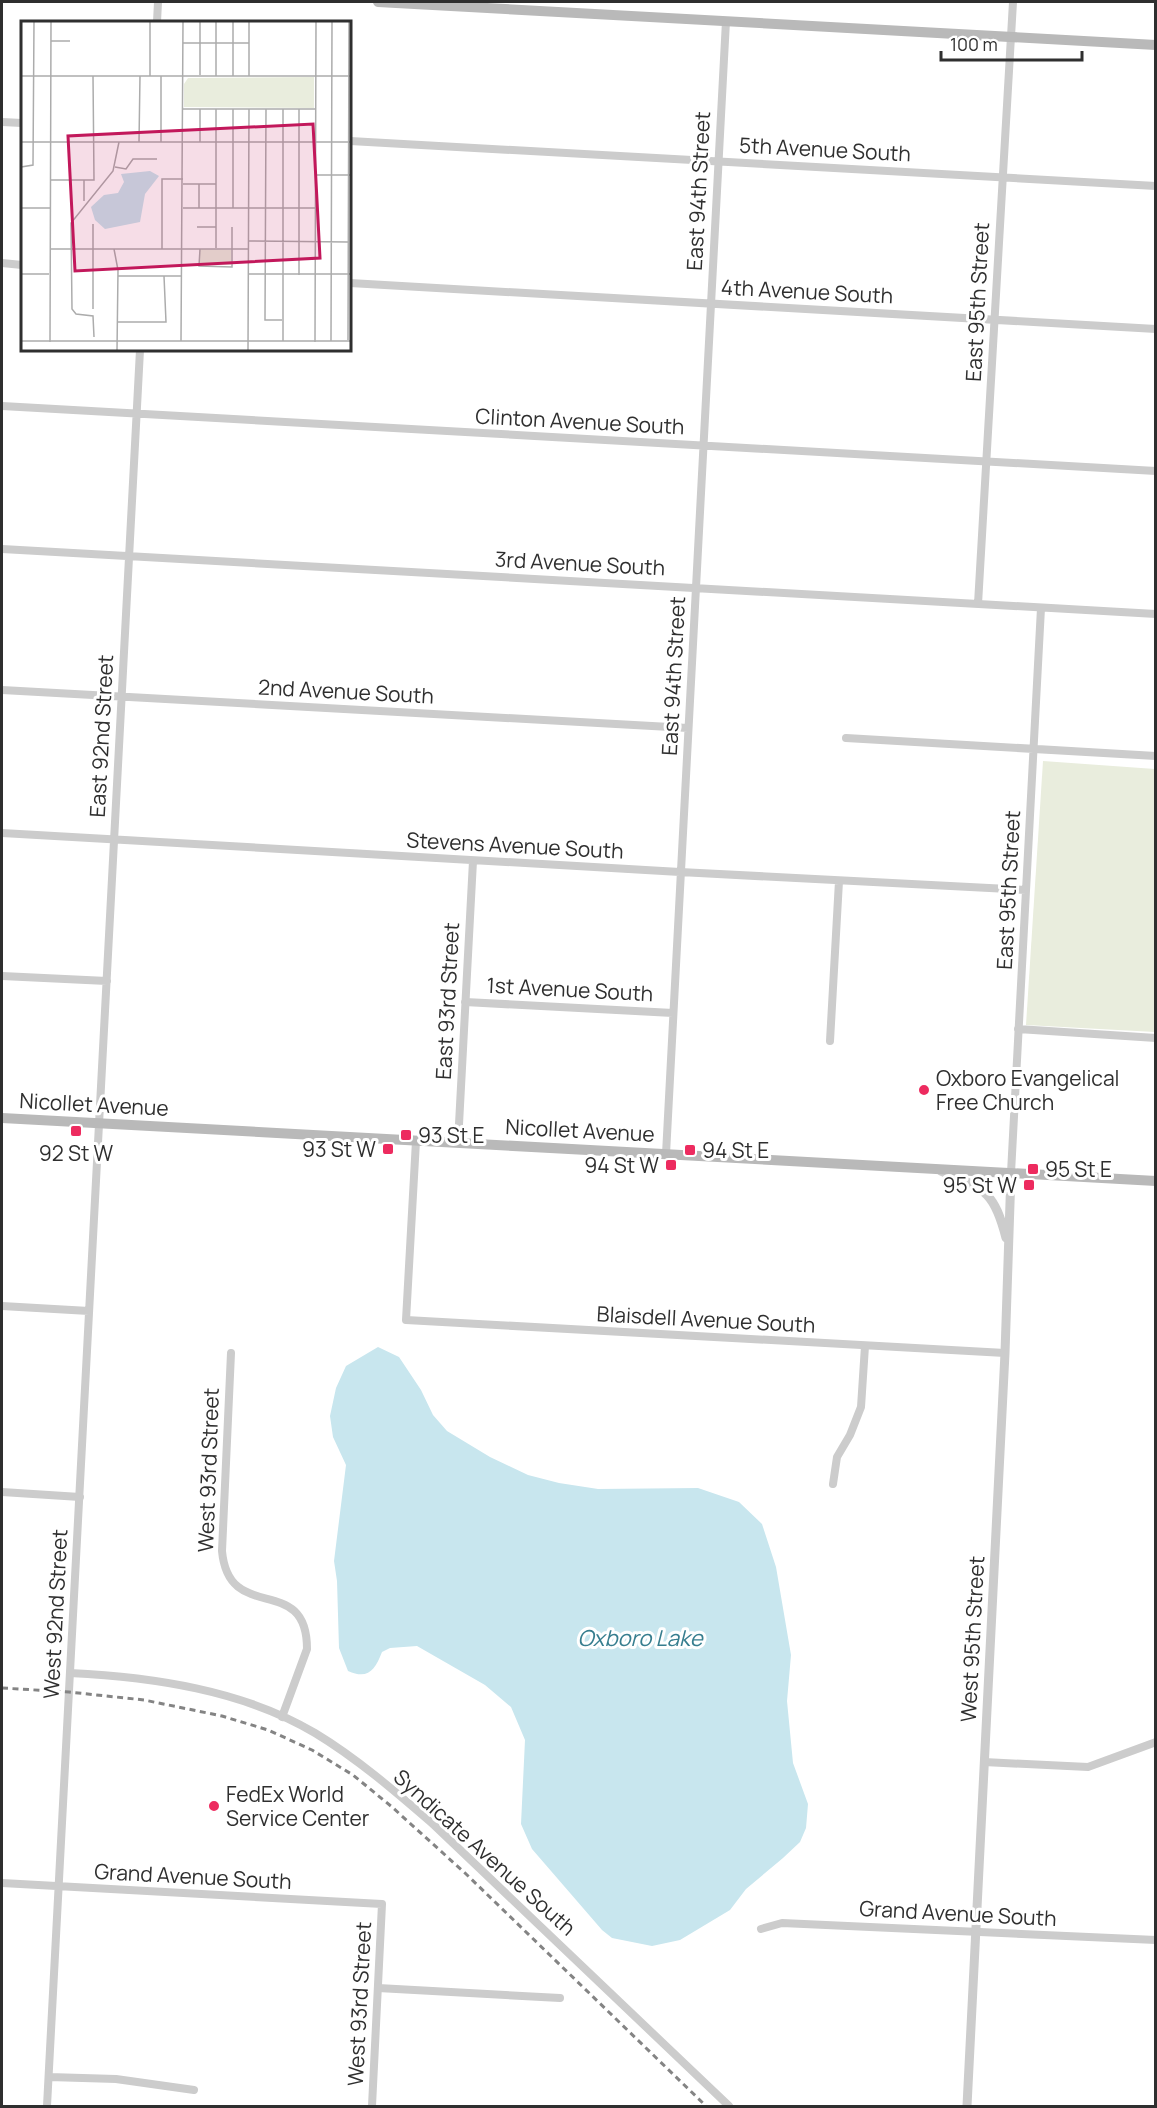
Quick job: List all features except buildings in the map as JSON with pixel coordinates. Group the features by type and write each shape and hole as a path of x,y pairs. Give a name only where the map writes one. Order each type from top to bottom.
{"main road":[{"path":"378,2 443,3 1155,45"},
{"name":"Nicollet Avenue","path":"2,1118 1155,1181"}],"street":[{"path":"157,21 158,2"},
{"name":"East 95th Street","path":"978,604 1013,2"},
{"name":"East 94th Street","path":"666,1154 726,21"},
{"path":"2,122 21,123"},
{"name":"5th Avenue South","path":"351,141 1155,186"},
{"path":"2,263 21,265"},
{"name":"4th Avenue South","path":"351,283 1155,329"},
{"name":"East 92nd Street","path":"98,1124 140,351"},
{"name":"Clinton Avenue South","path":"2,406 1155,471"},
{"name":"3rd Avenue South","path":"2,549 1155,614"},
{"name":"East 95th Street","path":"1011,1173 1041,608"},
{"name":"2nd Avenue South","path":"2,690 688,728"},
{"path":"846,738 1155,756"},
{"name":"Stevens Avenue South","path":"2,833 1026,890"},
{"name":"East 93rd Street","path":"458,1143 473,861"},
{"path":"830,1041 839,881"},
{"path":"2,976 106,981"},
{"name":"1st Avenue South","path":"465,1002 673,1013"},
{"path":"1018,1029 1155,1038"},
{"name":"West 92nd Street","path":"47,2106 98,1124"},
{"name":"Blaisdell Avenue South","path":"416,1141 406,1320 1005,1353"},
{"path":"936,1169 976,1186 994,1202 1000,1215 1009,1251"},
{"name":"West 95th Street","path":"967,2106 1005,1353 1011,1173"},
{"path":"2,1306 89,1311"},
{"path":"833,1484 837,1457 850,1435 861,1407 865,1346"},
{"name":"West 93rd Street","path":"231,1353 222,1539 223,1563 233,1584 254,1596 278,1600 298,1614 304,1624 307,1648 282,1717"},
{"path":"2,1492 80,1497"},
{"name":"Syndicate Avenue South","path":"70,1673 117,1675 163,1681 242,1702 282,1717 317,1734 399,1794 434,1825 729,2106"},
{"path":"984,1762 1088,1767 1155,1742"},
{"name":"Grand Avenue South","path":"2,1883 382,1904"},
{"name":"West 93rd Street","path":"372,2106 382,1904"},
{"name":"Grand Avenue South","path":"761,1929 782,1923 1155,1940"},
{"path":"378,1988 560,1998"},
{"path":"49,2076 116,2079 194,2090"}],"green space":[{"path":"1043,761 1155,769 1155,1032 1026,1025"}],"water":[{"name":"Oxboro Lake","path":"378,1347 399,1357 421,1390 433,1415 447,1431 490,1457 528,1475 598,1489 698,1488 739,1502 762,1524 776,1567 791,1655 787,1701 793,1763 808,1804 806,1828 800,1842 746,1889 730,1910 680,1940 652,1946 612,1938 602,1930 532,1849 521,1824 525,1740 511,1707 485,1685 417,1646 390,1648 382,1652 377,1664 366,1674 355,1674 348,1671 339,1648 337,1581 334,1561 346,1465 333,1437 330,1416 336,1388 346,1366"}],"railway":[{"path":"2,1688 144,1700 222,1716 268,1730 312,1750 353,1775 392,1807 465,1873 706,2106"}],"place":[{"name":"Oxboro Evangelical Free Church","path":"924,1090"},
{"name":"92 St W","path":"76,1131"},
{"name":"93 St E","path":"406,1135"},
{"name":"93 St W","path":"388,1149"},
{"name":"94 St E","path":"690,1150"},
{"name":"94 St W","path":"671,1165"},
{"name":"95 St E","path":"1033,1169"},
{"name":"95 St W","path":"1029,1185"},
{"name":"FedEx World Service Center","path":"214,1806"}]}
